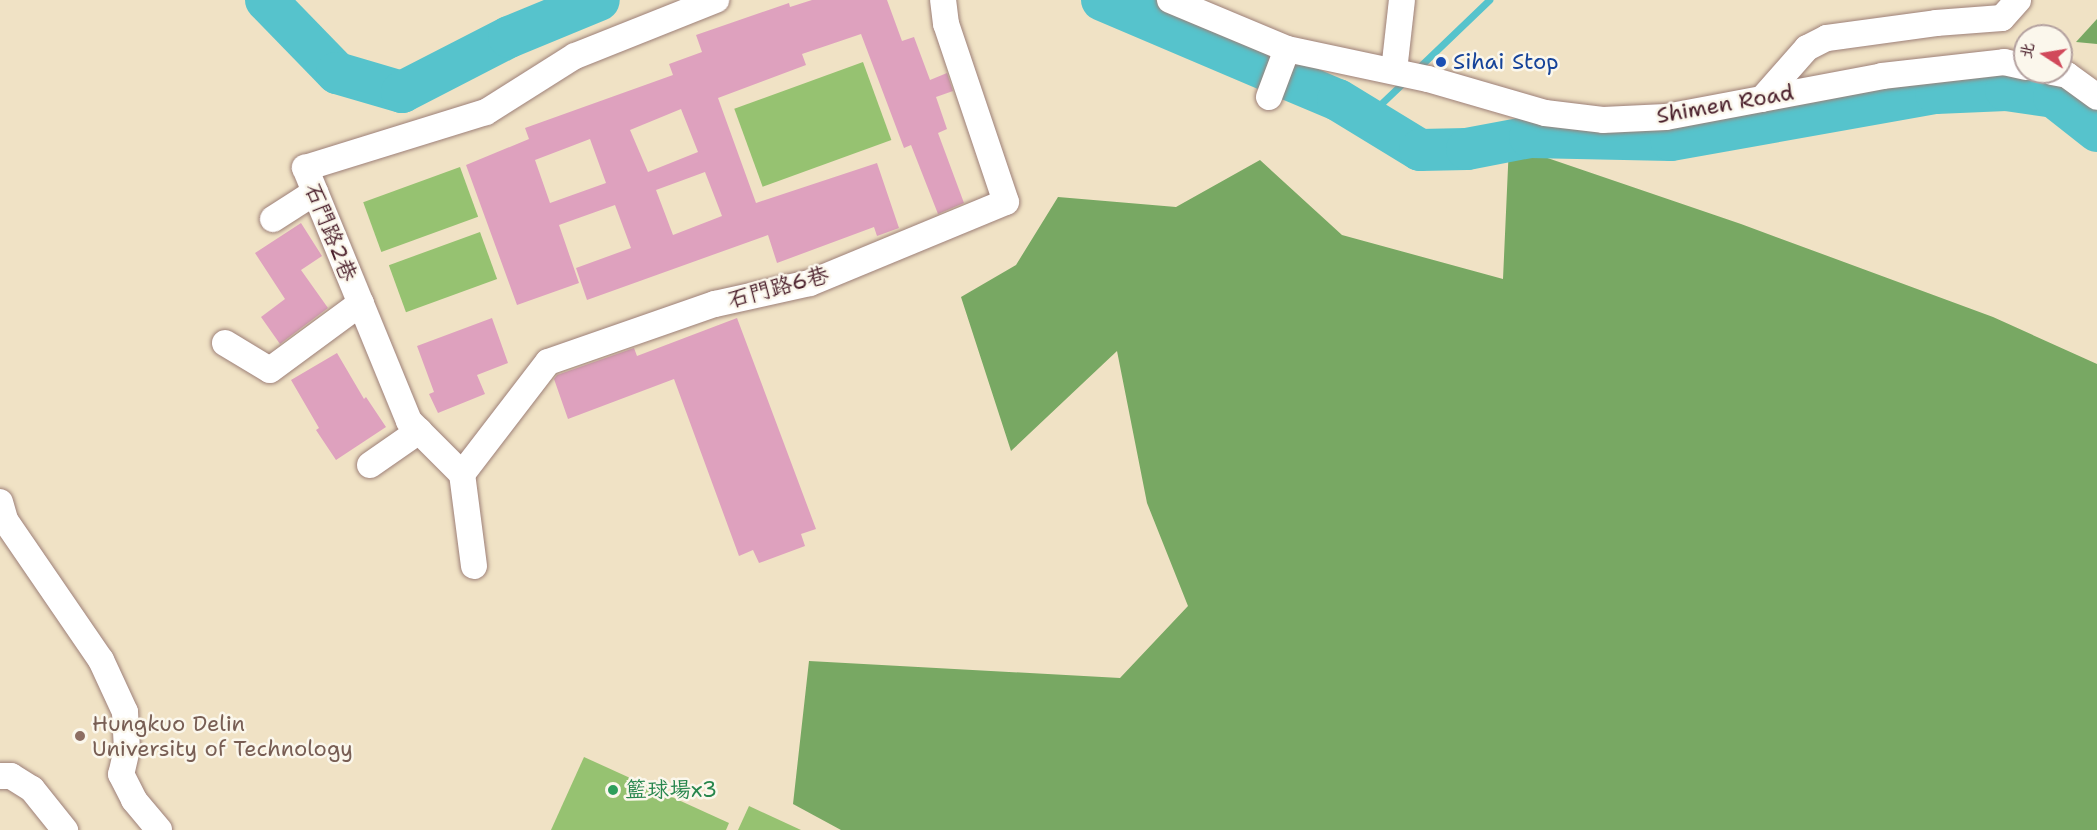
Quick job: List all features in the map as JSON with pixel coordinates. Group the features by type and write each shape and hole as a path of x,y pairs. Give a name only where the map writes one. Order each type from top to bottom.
{"street":[{"name":"石門路2巷","path":"462,474 409,421 305,168 486,112 575,57 716,0"},
{"name":"石門路6巷","path":"462,474 548,363 715,304 810,283 1006,202 946,24 943,0"},
{"path":"1170,0 1287,49 1394,71 1402,0"},
{"path":"1762,99 1807,48 1827,38 2002,18 2018,0"},
{"path":"1269,97 1287,49"},
{"name":"Shimen Road","path":"1394,71 1545,113 1603,120 1666,117 1882,76 2004,62 2013,64"},
{"path":"2073,79 2097,97"},
{"path":"273,219 315,192"},
{"path":"225,343 270,370 361,303"},
{"path":"370,465 419,431"},
{"path":"462,474 474,566"},
{"path":"0,502 5,520 101,660 125,712 127,749 121,774 134,800 159,830"},
{"path":"0,776 11,776 32,789 65,830"}],"green space":[{"path":"2097,19 2097,44 2076,42"},
{"path":"863,62 891,140 763,187 734,109"},
{"path":"1509,145 1741,224 1993,317 2097,364 2097,830 841,830 793,804 809,661 1120,678 1188,606 1147,503 1117,351 1011,451 961,297 1016,265 1058,197 1176,207 1260,160 1342,235 1503,279"},
{"path":"460,167 478,217 381,252 363,202"},
{"path":"480,232 497,279 406,312 389,265"},
{"name":"籃球場x3","path":"584,757 729,823 726,830 551,830"},
{"path":"749,806 801,830 738,830"}],"building":[{"path":"812,0 887,0 902,41 914,37 930,80 947,73 953,91 936,97 947,129 938,133 964,203 938,214 911,145 904,148 861,34 802,54 806,65 718,98 756,203 877,163 899,228 877,236 874,227 777,263 768,235 587,300 576,268 631,248 615,205 559,225 579,283 517,305 466,165 529,139 525,128 673,75 669,64 702,52 696,35 789,3 790,7","holes":["681,109 698,152 648,172 630,130","590,139 606,183 550,203 535,160","705,172 722,216 673,235 656,190"]},
{"path":"301,223 322,256 301,270 328,308 280,344 261,317 285,299 255,253"},
{"path":"492,318 508,363 477,375 485,394 438,413 429,394 434,392 417,346"},
{"path":"737,318 816,529 801,534 805,546 759,563 753,550 739,556 674,379 568,419 554,379 557,375 634,348 637,356"},
{"path":"337,353 364,399 366,397 386,427 336,460 316,430 319,428 291,380"}],"waterway":[{"path":"266,0 337,73 402,92 509,37 599,0"},
{"path":"1102,0 1338,100 1420,150 1467,149 1530,137 1671,140 1936,93 2006,90 2054,97 2097,131"},
{"path":"1415,71 1489,0"},
{"path":"1366,118 1405,81"}],"place":[{"name":"Sihai Stop","path":"1441,62"},
{"name":"Hungkuo Delin University of Technology","path":"80,736"},
{"name":"籃球場x3","path":"613,790"}]}
